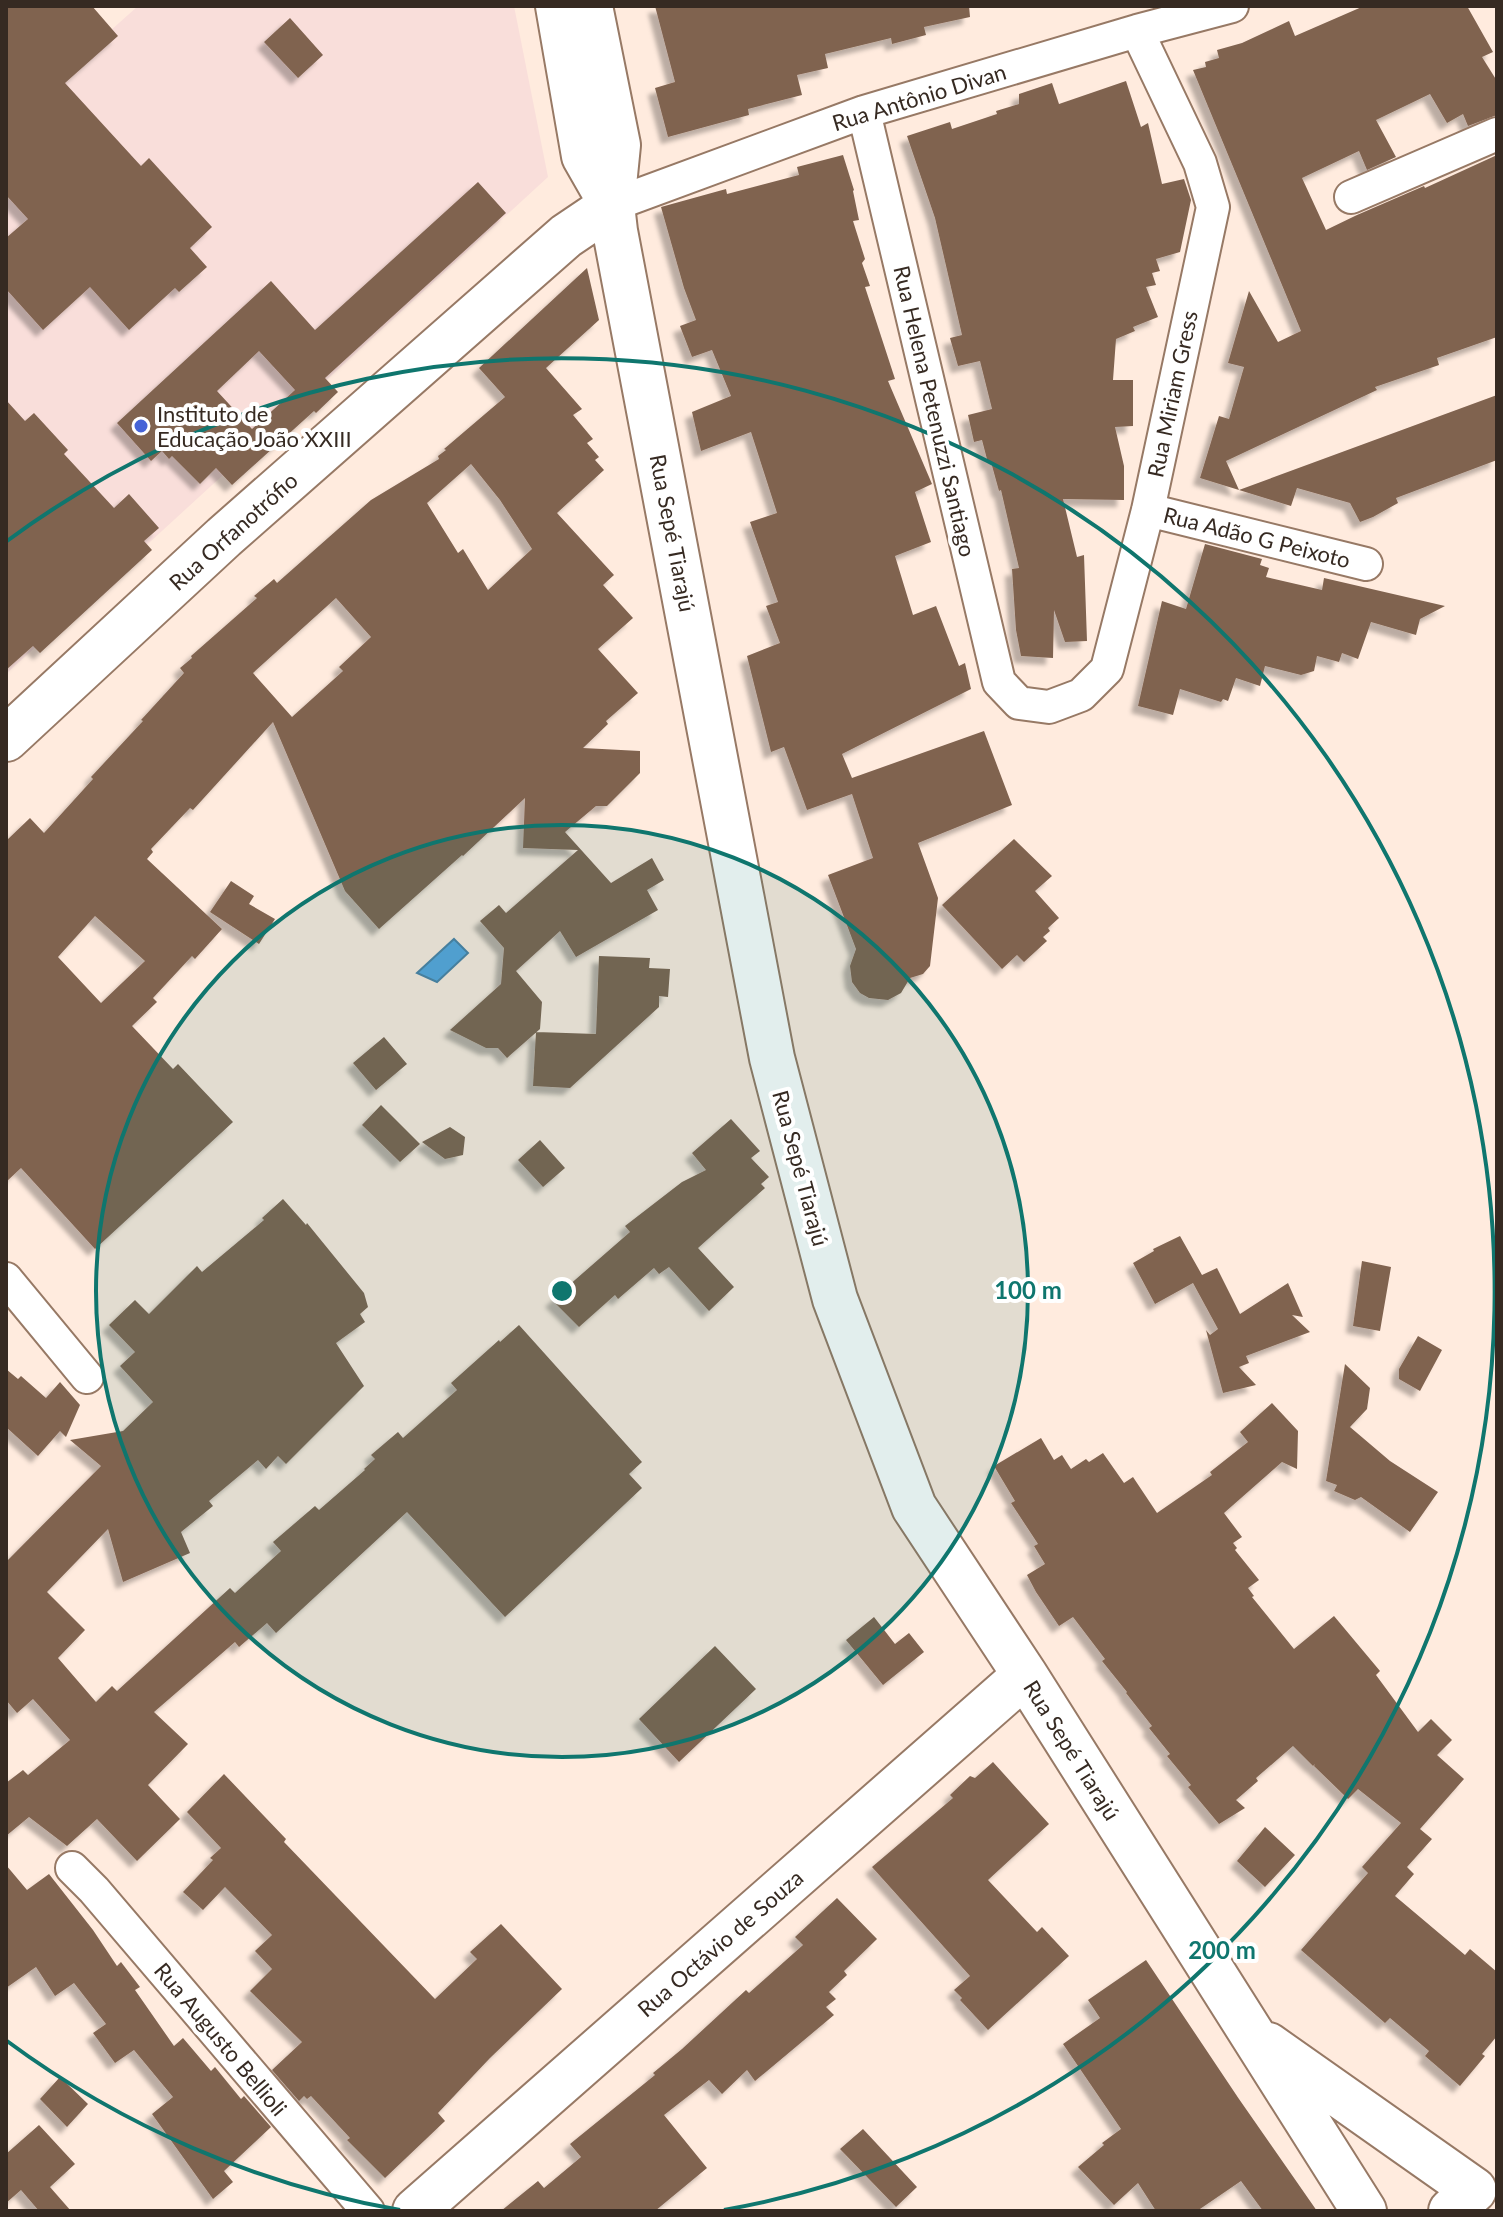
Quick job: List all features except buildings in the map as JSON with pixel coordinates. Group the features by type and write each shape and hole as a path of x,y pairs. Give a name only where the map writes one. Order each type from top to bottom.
{"street":[{"name":"Rua Sepé Tiarajú","path":"558,6 584,156 612,205"},
{"name":"Rua Sepé Tiarajú","path":"590,6 618,145 612,205 772,1058 835,1299 914,1507 1025,1675 1364,2211"},
{"name":"Rua Antônio Divan","path":"612,205 864,112 1232,6"},
{"name":"Rua Miriam Gress","path":"1019,703 1049,707 1081,695 1107,669 1148,510 1213,207 1200,163 1137,31"},
{"name":"Rua Helena Petenuzzi Santiago","path":"864,112 999,682 1019,703"},
{"path":"1351,197 1497,134"},
{"name":"Rua Orfanotrófio","path":"6,739 283,485 566,236 612,205"},
{"name":"Rua Adão G Peixoto","path":"1148,510 1366,564"},
{"path":"6,1279 87,1377"},
{"name":"Rua Octávio de Souza","path":"415,2211 1025,1675"},
{"name":"Rua Augusto Bellioli","path":"72,1868 368,2211"},
{"name":"Rua Sepé Tiarajú","path":"1249,2032 1474,2202"}],"shaded area":[{"name":"Instituto de Educação João XXIII","path":"138,6 514,6 548,177 6,674 6,124"}],"water":[{"path":"454,939 468,953 437,982 417,973"}],"place":[{"name":"Instituto de Educação João XXIII","path":"141,426"}]}
